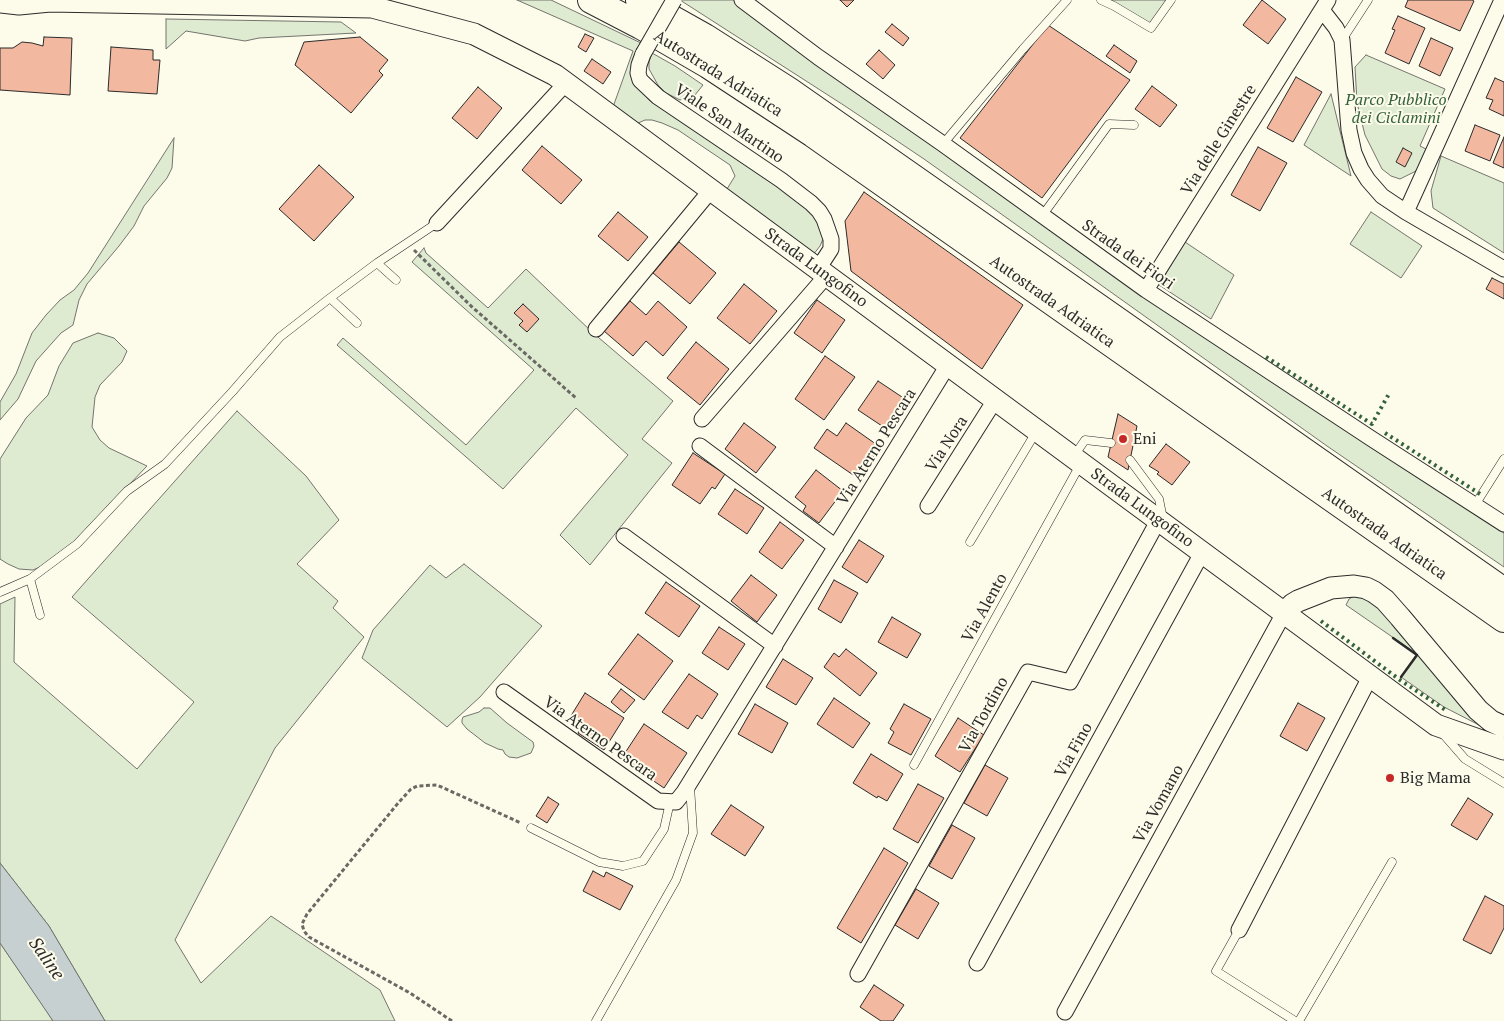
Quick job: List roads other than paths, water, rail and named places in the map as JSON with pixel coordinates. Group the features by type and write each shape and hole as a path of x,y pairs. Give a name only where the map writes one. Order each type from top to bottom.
{"highway":[{"name":"Autostrada Adriatica","path":"591,0 641,26 708,65 813,134 1504,619"},
{"name":"Autostrada Adriatica","path":"639,0 713,42 788,90 1504,591"}],"main road":[{"name":"Strada Lungofino","path":"0,2 19,4 48,0 372,8 474,34 555,75 1436,726 1504,749"},
{"path":"1284,613 1298,601 1331,588 1354,586 1366,588 1374,592 1385,600 1400,616 1478,710 1491,721 1504,727"}],"street":[{"name":"Viale San Martino","path":"674,0 643,54 638,73 640,80 658,97 781,180 811,203 824,219 831,239 831,249 822,272"},
{"name":"Strada dei Fiori","path":"742,0 818,57 1146,290 1504,524"},
{"path":"1406,212 1502,0"},
{"name":"Via delle Ginestre","path":"1325,5 1342,40 1349,130 1354,153 1368,180 1382,196 1406,212 1504,269"},
{"name":"Via delle Ginestre","path":"1146,290 1325,5"},
{"path":"437,223 566,83"},
{"path":"596,329 711,190"},
{"path":"702,419 822,272"},
{"name":"Via Aterno Pescara","path":"504,692 658,801 676,802 690,784 948,365"},
{"name":"Via Nora","path":"928,506 995,400"},
{"path":"700,446 836,547"},
{"name":"Via Tordino","path":"858,974 1028,672 1070,682 1162,523"},
{"path":"624,536 775,646"},
{"name":"Via Fino","path":"976,964 1202,553"},
{"name":"Via Vomano","path":"1065,1012 1284,613"},
{"path":"1239,930 1370,677"}],"lane":[{"path":"943,144 1023,48 1067,0"},
{"path":"1101,0 1151,28 1171,0"},
{"path":"1342,40 1368,0"},
{"path":"1042,216 1108,124 1134,125"},
{"path":"0,592 30,579 77,544 127,491 165,464 280,337 377,263 437,223"},
{"path":"377,263 396,280"},
{"path":"330,298 356,323"},
{"path":"970,542 1037,431"},
{"name":"Via Alento","path":"914,765 1077,461 1085,440 1112,443"},
{"path":"1475,505 1504,459"},
{"path":"1130,460 1159,499 1162,523"},
{"path":"30,579 40,615"},
{"path":"1436,726 1465,759 1504,783"},
{"path":"596,1021 676,880 693,833 690,784"},
{"path":"531,828 599,862 623,866 643,861 664,828 670,802"},
{"path":"1299,1021 1392,862"},
{"path":"1239,930 1216,971 1295,1021"}],"water":[{"name":"Saline","path":"0,863 49,926 105,1021 53,1021 0,943"}],"place":[{"name":"Eni","path":"1123,439"},
{"name":"Big Mama","path":"1390,778"}],"park label":[{"name":"Parco Pubblico dei Ciclamini","path":"1396,109"}]}
